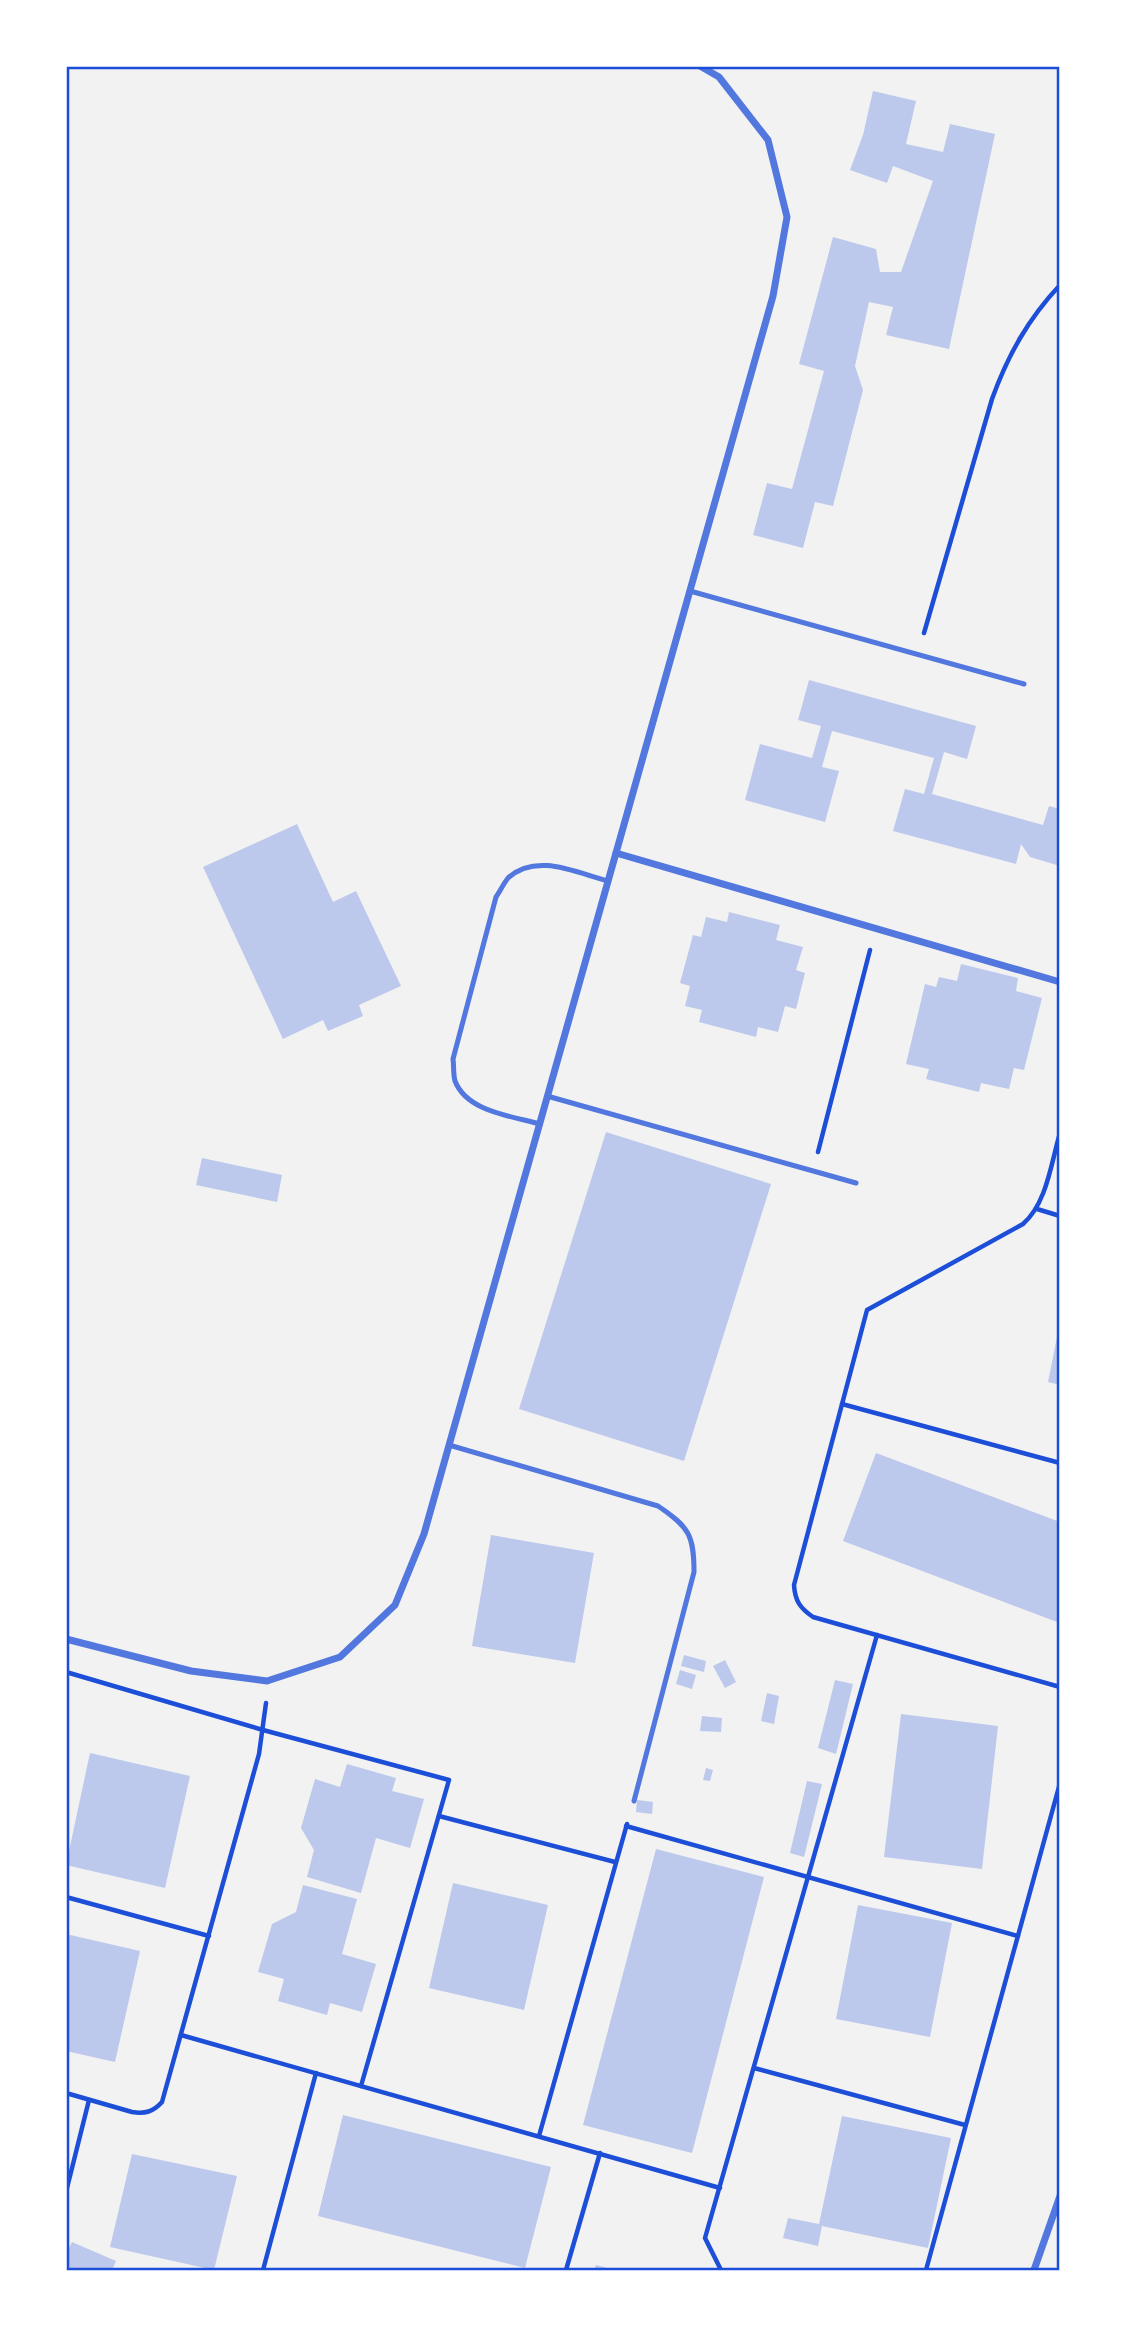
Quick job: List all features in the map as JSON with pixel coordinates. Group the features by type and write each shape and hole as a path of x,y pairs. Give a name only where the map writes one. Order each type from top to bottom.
{"street":[{"path":"66,1639 191,1671 267,1681 340,1657 396,1605 424,1534 773,296 787,217 768,140 719,77 700,66"},
{"path":"616,853 1059,982"},
{"path":"1034,2270 1059,2196"}],"lane":[{"path":"690,591 1024,684"},
{"path":"540,1124 487,1110 467,1099 455,1080 453,1059 496,897 508,878 526,867 548,864 608,881"},
{"path":"547,1096 856,1183"},
{"path":"449,1445 658,1506 681,1521 694,1545 694,1572 634,1801"}],"path":[{"path":"918,654 1004,366 1020,334 1059,285"},
{"path":"813,1170 875,929"},
{"path":"1059,1133 1037,1209 1023,1224 867,1310 794,1585 795,1598 802,1609 813,1617 1059,1687"},
{"path":"1037,1209 1059,1216"},
{"path":"842,1404 1059,1463"},
{"path":"721,2270 705,2238 877,1636"},
{"path":"66,1672 263,1730 449,1780 360,2086"},
{"path":"66,2094 143,2113 155,2110 162,2102 259,1754 267,1681"},
{"path":"926,2270 1059,1783"},
{"path":"539,2136 634,1801"},
{"path":"439,1816 615,1862"},
{"path":"626,1826 1018,1936"},
{"path":"66,1898 209,1936"},
{"path":"181,2035 720,2188"},
{"path":"754,2068 965,2125"},
{"path":"263,2270 316,2073"},
{"path":"66,2192 89,2100"},
{"path":"566,2270 600,2153"}],"building":[{"path":"873,91 916,101 906,144 943,152 950,124 995,134 949,349 886,335 893,307 869,302 855,366 863,390 833,506 815,502 803,548 753,535 767,483 792,489 824,371 799,364 833,237 876,249 880,272 901,272 933,181 893,166 887,183 850,170 863,135"},
{"path":"809,680 976,726 967,759 944,752 932,794 1043,825 1049,806 1060,809 1060,866 1030,857 1021,844 1016,864 893,831 905,789 924,794 934,758 832,731 822,767 839,771 825,822 745,800 760,744 812,758 821,726 798,720"},
{"path":"297,824 333,902 356,891 401,986 359,1005 363,1016 328,1031 323,1020 283,1039 203,867"},
{"path":"729,912 780,925 776,940 803,947 796,970 805,973 796,1009 785,1006 778,1032 758,1027 756,1037 699,1022 702,1010 685,1006 690,986 680,983 693,935 701,937 706,917 727,922"},
{"path":"961,964 1018,978 1016,991 1042,998 1024,1070 1014,1068 1009,1089 981,1083 979,1092 926,1079 929,1069 906,1064 925,984 936,987 939,977 957,981"},
{"path":"606,1132 771,1184 684,1461 519,1409"},
{"path":"202,1158 282,1175 277,1202 196,1185"},
{"path":"1060,1332 1060,1385 1048,1382"},
{"path":"876,1453 1060,1522 1060,1616 1057,1622 843,1541"},
{"path":"491,1535 594,1553 575,1663 472,1646"},
{"path":"684,1655 706,1661 704,1672 681,1666"},
{"path":"725,1660 736,1682 725,1688 713,1666"},
{"path":"680,1670 696,1675 692,1689 676,1684"},
{"path":"835,1680 853,1684 836,1754 818,1748"},
{"path":"767,1693 779,1696 774,1724 761,1721"},
{"path":"901,1714 998,1726 982,1869 884,1857"},
{"path":"702,1716 722,1718 721,1732 700,1731"},
{"path":"90,1753 190,1776 165,1888 66,1865"},
{"path":"347,1764 396,1778 392,1791 424,1799 410,1848 376,1838 361,1893 307,1877 314,1850 301,1828 315,1779 340,1787"},
{"path":"706,1768 713,1770 710,1781 703,1780"},
{"path":"807,1781 822,1784 804,1857 790,1853"},
{"path":"637,1800 653,1802 652,1814 636,1812"},
{"path":"656,1849 764,1877 692,2153 583,2125"},
{"path":"453,1883 548,1905 524,2010 429,1988"},
{"path":"303,1885 357,1899 342,1954 376,1964 362,2012 330,2003 327,2015 278,2001 284,1979 258,1972 272,1924 296,1912"},
{"path":"858,1905 952,1923 930,2037 836,2019"},
{"path":"66,1934 140,1951 115,2062 66,2051"},
{"path":"343,2115 551,2167 525,2268 318,2216"},
{"path":"842,2116 951,2138 928,2248 822,2226 818,2246 783,2238 788,2218 819,2224"},
{"path":"132,2154 237,2176 214,2270 110,2247"},
{"path":"72,2242 116,2261 112,2270 66,2270 66,2254"},
{"path":"596,2265 615,2270 594,2270"}]}
